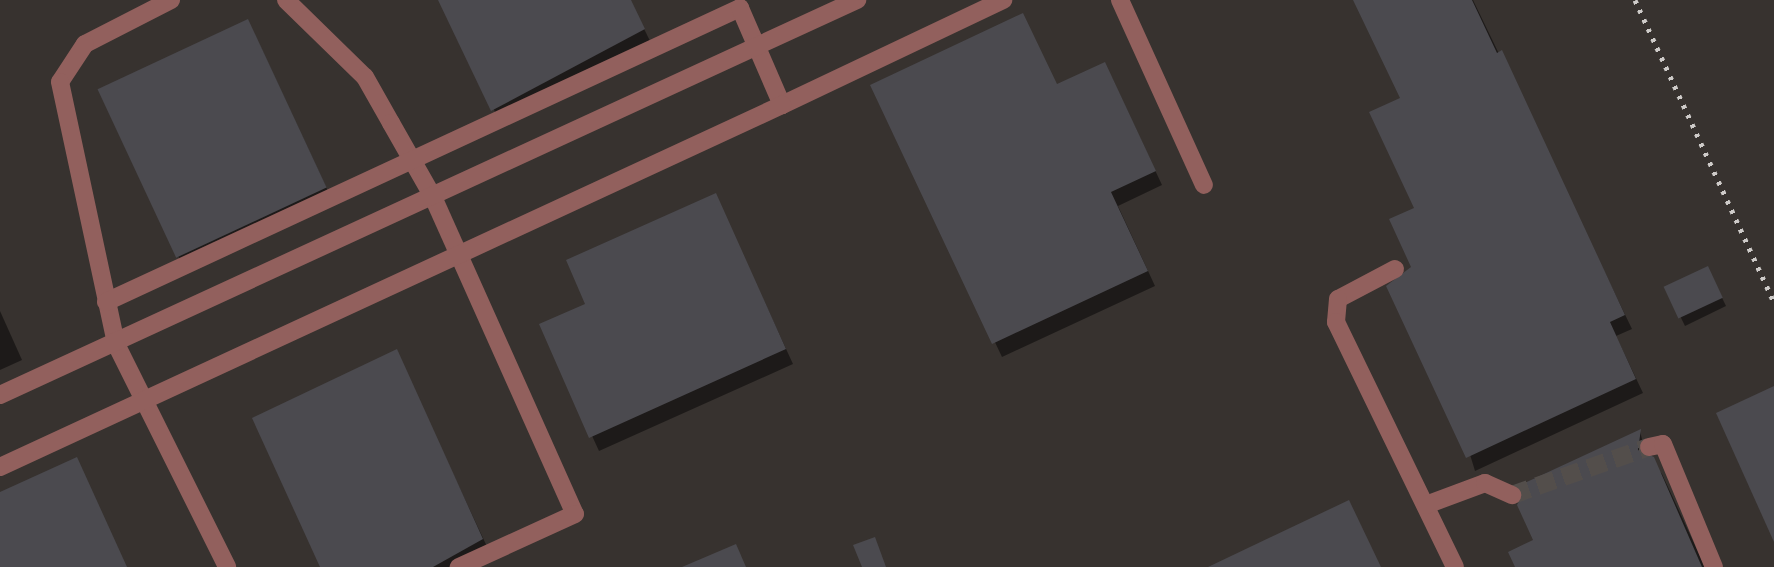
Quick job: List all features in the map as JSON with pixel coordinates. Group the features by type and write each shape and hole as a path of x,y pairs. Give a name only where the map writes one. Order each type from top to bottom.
{"lane":[{"path":"170,0 85,44 60,82 116,344 142,401 227,567"},
{"path":"286,0 365,77 433,197 575,514 459,567"},
{"path":"0,395 116,344 857,0"},
{"path":"0,467 1003,0"},
{"path":"1120,0 1204,186"},
{"path":"106,302 413,162 740,8 782,105"},
{"path":"1395,269 1338,299 1336,322 1455,567"},
{"path":"1650,447 1663,444 1714,567"},
{"path":"1426,505 1485,483 1512,495"}],"building":[{"path":"438,0 631,0 645,29 491,111"},
{"path":"1353,0 1472,0 1497,53 1502,50 1625,315 1610,322 1636,379 1466,458 1386,286 1411,267 1389,219 1414,208 1369,112 1400,98"},
{"path":"1023,13 1057,84 1105,62 1156,171 1111,192 1148,271 992,344 870,85"},
{"path":"248,19 327,188 176,258 98,89"},
{"path":"716,193 786,349 589,438 539,324 585,304 566,260"},
{"path":"1708,266 1723,298 1678,318 1664,287"},
{"path":"397,349 483,539 433,567 320,567 252,418"},
{"path":"1774,386 1774,542 1716,413"},
{"path":"1641,429 1638,450 1654,457 1702,567 1515,567 1508,552 1533,540 1517,505 1523,494 1518,486"},
{"path":"77,457 127,567 0,567 0,492"},
{"path":"1349,500 1381,567 1208,567"},
{"path":"875,537 886,567 862,567 853,545"},
{"path":"736,544 746,567 682,567"}],"tunnel":[{"path":"1512,495 1649,447"}],"railway":[{"path":"1635,0 1774,302"}]}
